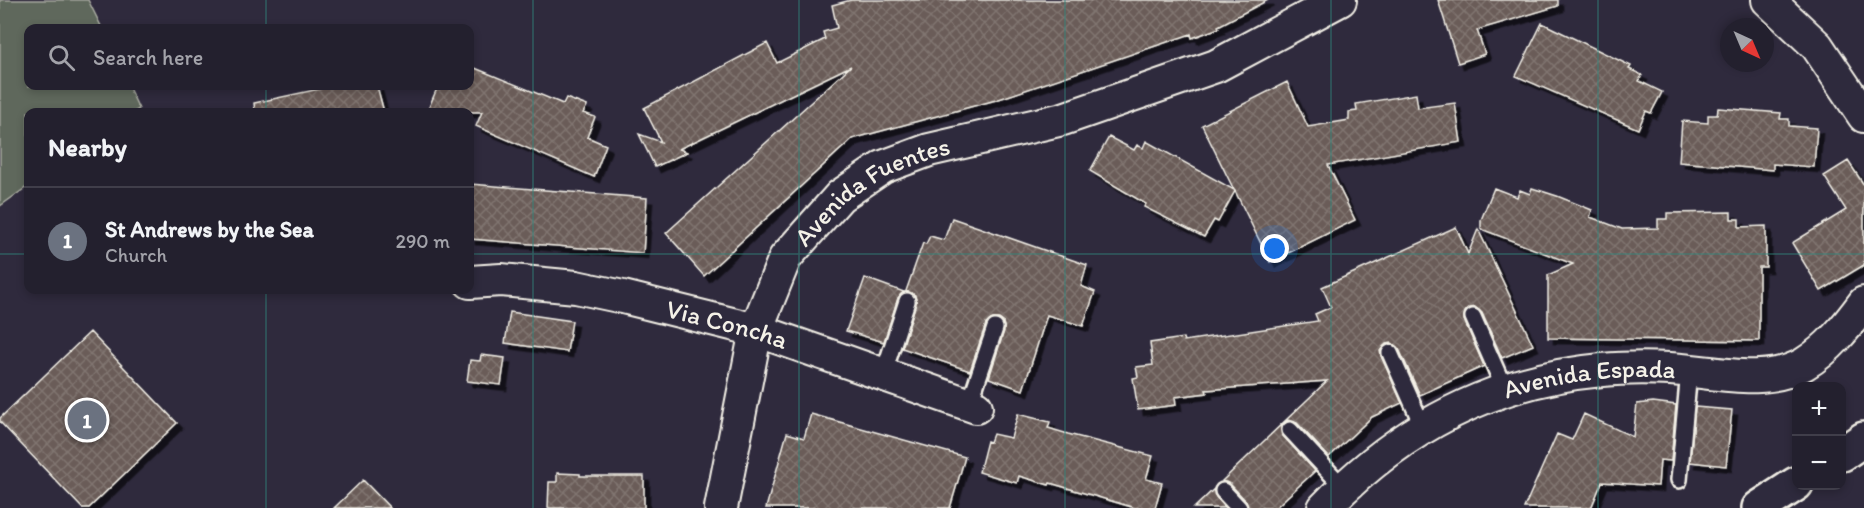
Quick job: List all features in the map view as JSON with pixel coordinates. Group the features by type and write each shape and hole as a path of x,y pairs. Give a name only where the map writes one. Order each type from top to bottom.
{"street":[{"name":"Avenida Fuentes","path":"721,508 728,462 756,330 786,258 840,196 883,167 930,150 1063,120 1216,66 1340,0"},
{"path":"1768,0 1816,46 1864,116"},
{"name":"Via Concha","path":"474,282 501,280 576,287 756,330 972,406"},
{"name":"Avenida Espada","path":"1334,498 1380,456 1423,427 1505,390 1601,370 1689,371 1739,376 1771,375 1795,368 1830,343 1864,303"},
{"path":"1846,451 1864,439"},
{"path":"1759,508 1792,487"}],"lane":[{"path":"883,375 907,301"},
{"path":"1473,317 1505,390"},
{"path":"972,406 995,328"},
{"path":"1390,353 1423,427"},
{"path":"1679,480 1689,371"},
{"path":"1290,430 1334,498"},
{"path":"1223,491 1239,508"}],"shaded area":[{"path":"0,0 88,0 100,24 24,24 24,90 130,90 139,108 24,108 24,189 0,206"}],"building":[{"path":"851,0 1268,0 1218,26 1219,28 1192,38 1191,34 996,100 852,139 704,276 666,233 851,66 679,149 687,152 655,167 639,134 661,142 644,108 767,43 777,63 825,39 823,32 837,28 832,5"},
{"path":"1438,0 1558,0 1558,6 1477,30 1485,54 1458,63"},
{"path":"1542,23 1631,66 1629,69 1642,75 1639,81 1662,92 1651,113 1646,111 1638,129 1516,76"},
{"path":"474,68 563,104 566,98 587,106 583,113 595,117 587,137 606,145 594,177 476,126 482,112 474,112 474,108 429,108 436,90 474,90"},
{"path":"1287,82 1308,127 1349,120 1349,112 1357,111 1356,104 1416,94 1418,108 1455,103 1461,142 1328,165 1355,220 1270,262 1235,191 1218,222 1214,220 1204,237 1144,207 1146,204 1090,171 1109,137 1134,150 1137,145 1143,148 1146,141 1234,190 1202,125"},
{"path":"314,90 378,90 383,108 255,108 254,103"},
{"path":"1718,108 1781,113 1780,119 1789,119 1789,126 1817,128 1814,167 1773,164 1773,170 1679,162 1682,121 1708,123 1708,115 1717,115"},
{"path":"1848,161 1864,185 1864,265 1821,291 1792,243 1846,210 1824,176"},
{"path":"474,184 647,198 643,253 474,239"},
{"path":"1494,188 1517,197 1520,190 1530,194 1532,188 1557,196 1592,210 1590,217 1622,229 1658,228 1658,219 1667,219 1667,213 1731,212 1731,219 1739,219 1739,227 1766,226 1766,267 1759,267 1759,341 1548,338 1548,275 1573,264 1481,229 1481,220"},
{"path":"952,218 1087,265 1081,286 1095,292 1083,326 1047,315 1023,390 989,378 1004,331 1003,322 999,319 993,319 986,324 970,371 902,348 916,303 915,295 906,291 923,243 926,244 930,236 944,240"},
{"path":"1456,227 1468,254 1478,229 1533,345 1502,358 1482,313 1475,307 1469,308 1465,312 1464,320 1484,366 1420,395 1399,349 1392,343 1386,344 1380,351 1381,356 1402,403 1372,417 1329,457 1297,423 1288,420 1284,423 1281,428 1283,436 1315,471 1275,508 1248,508 1246,501 1230,484 1222,481 1327,381 1206,390 1207,393 1175,397 1176,405 1138,410 1133,378 1138,377 1136,367 1153,365 1150,343 1183,338 1184,341 1318,321 1315,314 1331,307 1322,287"},
{"path":"865,278 904,292 898,298 884,342 846,331"},
{"path":"510,312 572,321 567,352 505,343"},
{"path":"90,332 177,423 89,508 82,508 0,422 0,418"},
{"path":"481,355 505,358 501,385 467,381 470,360 480,361"},
{"path":"1653,402 1676,405 1671,461 1660,460 1658,486 1602,482 1591,508 1524,508 1557,434 1572,440 1584,414 1633,437 1637,404"},
{"path":"1695,407 1732,410 1726,466 1690,462"},
{"path":"811,414 965,457 950,508 766,508 787,433 804,438"},
{"path":"1018,414 1050,422 1048,428 1153,456 1146,479 1162,483 1155,508 1135,508 1019,476 1017,483 979,472 987,441 990,442 993,434 1011,438"},
{"path":"557,473 580,474 580,476 644,476 644,508 548,508 549,482 557,482"},
{"path":"363,480 390,508 334,508"},
{"path":"1214,489 1216,497 1226,508 1194,508"}],"place":[{"name":"St Andrews by the Sea","path":"87,420"}]}
